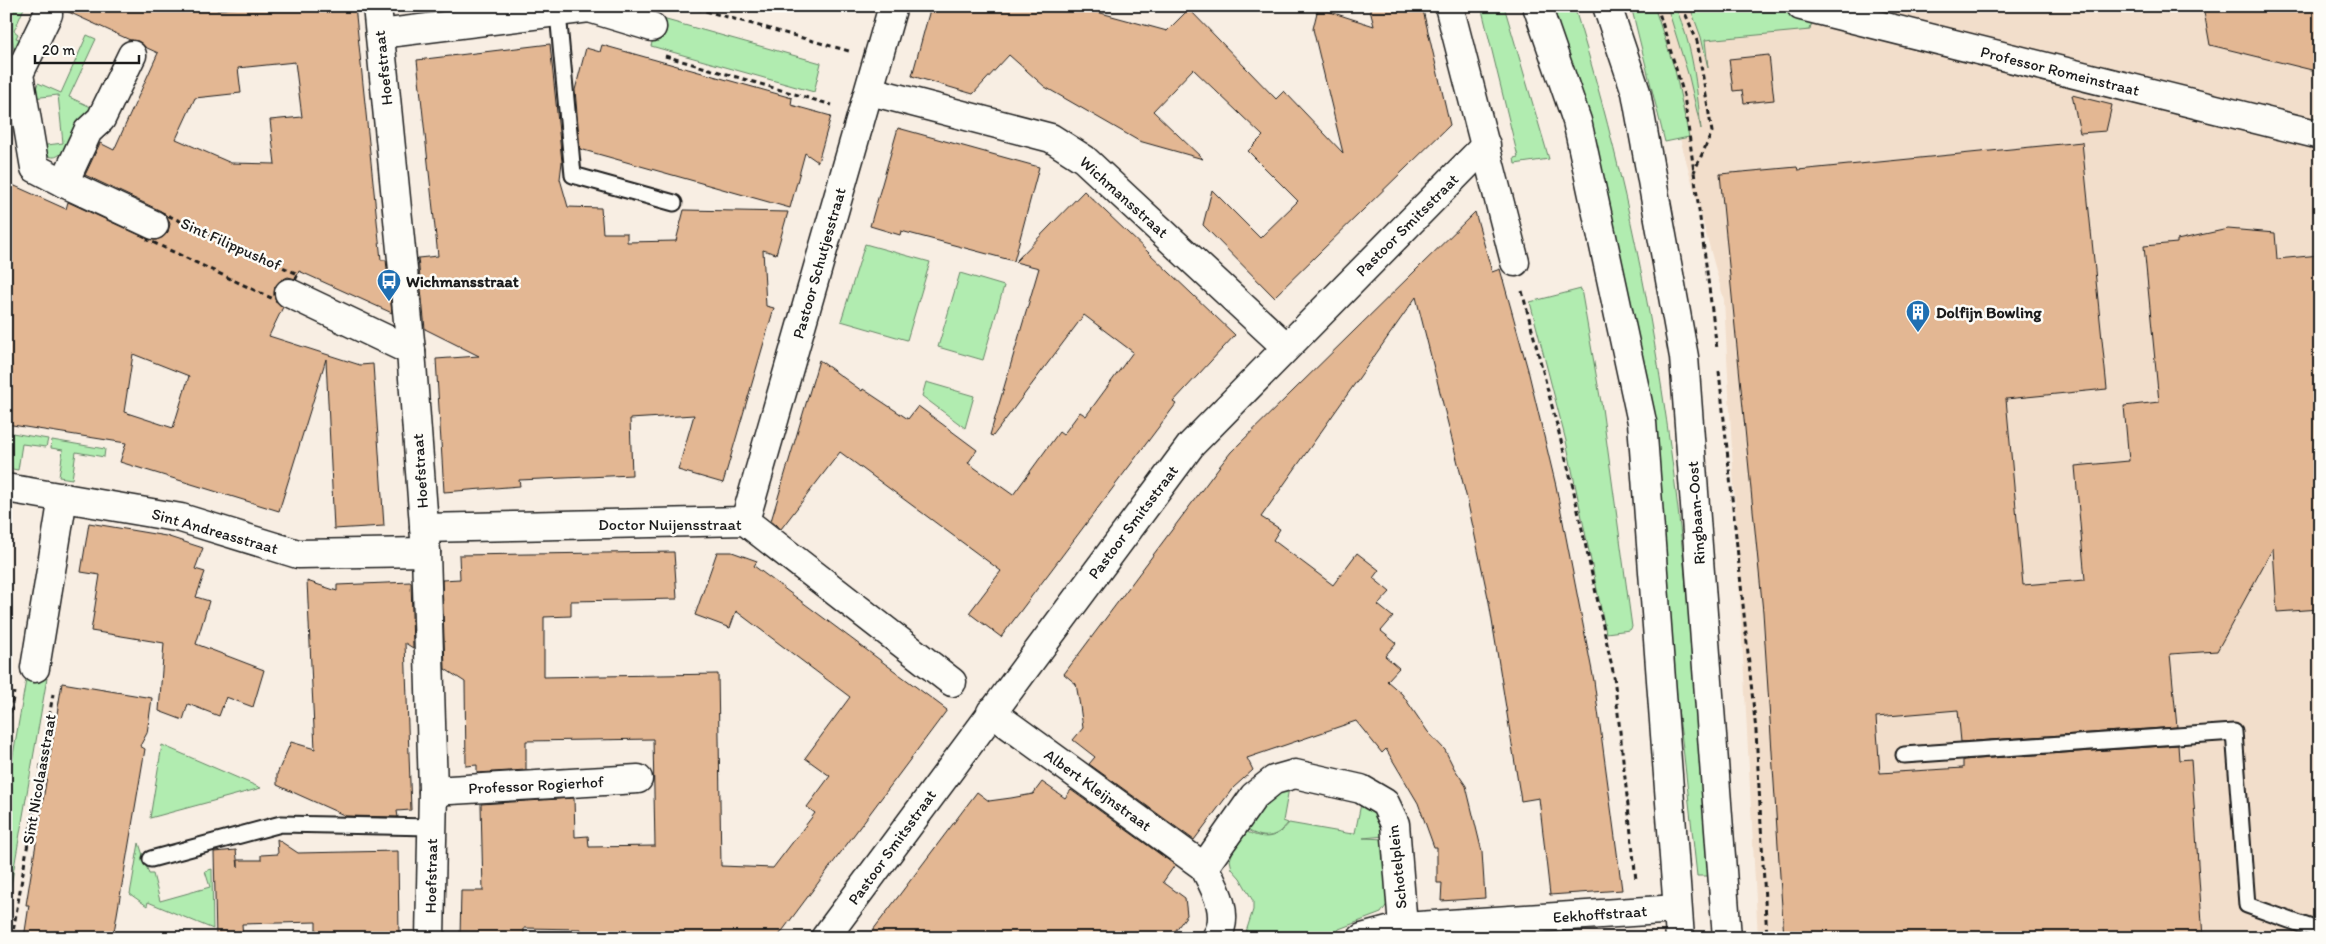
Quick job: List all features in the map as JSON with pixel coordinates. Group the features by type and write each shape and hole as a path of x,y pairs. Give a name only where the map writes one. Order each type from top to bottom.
{"street":[{"name":"Hoefstraat","path":"377,6 411,351 425,540 433,791 430,938"},
{"name":"Pastoor Schutjesstraat","path":"745,521 893,6"},
{"path":"1449,6 1515,262"},
{"path":"1537,6 1577,121 1642,422 1680,938"},
{"name":"Ringbaan-Oost","path":"1607,6 1636,92 1684,357 1727,938"},
{"name":"Professor Romeinstraat","path":"1801,6 2320,134"},
{"path":"380,34 589,8 652,28"},
{"path":"48,14 13,75 35,168 154,226"},
{"path":"64,183 88,131 101,119 132,55"},
{"name":"Wichmansstraat","path":"866,103 1051,138 1084,159 1286,347"},
{"name":"Pastoor Smitsstraat","path":"825,938 1191,445 1486,146"},
{"name":"Sint Filippushof","path":"289,293 411,351"},
{"name":"Sint Andreasstraat","path":"6,488 181,518 298,554 425,540"},
{"path":"35,668 63,497"},
{"name":"Doctor Nuijensstraat","path":"425,540 745,521 952,682"},
{"name":"Albert Kleijnstraat","path":"991,712 1204,867"},
{"name":"Schotelplein","path":"1204,867 1254,796 1274,780 1295,774 1361,789 1385,803 1395,824 1403,927 1362,938"},
{"name":"Professor Rogierhof","path":"433,791 638,780"},
{"path":"1204,867 1221,901 1220,932 1216,938"},
{"name":"Eekhoffstraat","path":"1403,927 1677,909"}],"lane":[{"path":"558,13 573,175 674,203"},
{"path":"1904,755 2234,732 2247,905 2320,931"},
{"path":"151,860 281,824 431,827"}],"path":[{"path":"688,6 878,59"},
{"path":"1657,6 1684,95 1718,358"},
{"path":"1682,6 1696,41 1712,132 1694,173"},
{"path":"652,28 646,51 866,103"},
{"name":"Sint Filippushof","path":"160,212 298,274 284,304 148,240 154,226 160,212"},
{"path":"1515,262 1572,483 1614,676 1639,912"},
{"path":"1719,368 1756,730 1767,938"},
{"path":"6,738 19,665 35,668"},
{"name":"Sint Nicolaasstraat","path":"12,938 57,672 35,668"}],"shaded area":[{"path":"1644,6 2320,6 2320,938 1758,938 1724,300"}],"green space":[{"path":"12,6 24,8 14,31 18,34 16,38 25,41 15,60 9,12"},
{"path":"1481,6 1504,6 1549,159 1515,164 1514,158 1518,157"},
{"path":"1541,6 1574,6 1614,149 1636,245 1654,341 1671,450 1685,572 1709,876 1697,876 1684,756 1648,473"},
{"path":"1631,6 1654,6 1675,70 1689,137 1665,142"},
{"path":"1667,6 1675,6 1686,37 1698,96 1701,129 1689,77"},
{"path":"1768,6 1813,17 1810,30 1705,40 1708,68 1701,37 1690,7"},
{"path":"659,18 821,63 814,92 651,46"},
{"path":"87,35 96,39 69,97 91,107 78,122 63,151 58,156 53,157 46,154 39,146 63,143 58,95 33,98 33,96 38,83 61,93"},
{"path":"865,244 930,262 907,340 841,321"},
{"path":"960,273 1004,286 983,360 938,347"},
{"path":"1581,289 1602,408 1632,627 1630,630 1606,633 1566,441 1530,302"},
{"path":"926,382 974,396 965,428 922,396"},
{"path":"6,432 48,439 46,447 22,444 18,470 6,468"},
{"path":"52,440 105,449 104,457 76,452 72,479 59,477 63,450 51,448"},
{"path":"27,674 47,678 6,914 6,796"},
{"path":"162,745 261,788 150,818"},
{"path":"1289,788 1283,821 1288,823 1279,832 1274,835 1264,836 1252,833 1246,829 1270,797"},
{"path":"1362,799 1378,814 1384,836 1363,838 1386,839 1388,903 1381,913 1339,929 1334,938 1244,938 1253,910 1253,901 1240,878 1232,869 1230,860 1233,851 1247,832 1265,837 1275,835 1289,823 1352,834 1355,833"},
{"path":"139,843 149,874 153,874 160,901 210,887 205,871 212,869 213,929 148,902 147,906 130,894"}],"building":[{"path":"61,6 216,6 217,10 251,6 355,6 381,260 386,260 392,313 299,271 296,279 288,277 281,280 275,287 274,295 276,301 283,307 269,336 360,365 373,364 384,526 334,529 326,359 279,511 120,462 126,443 6,424 6,182 66,209 68,202 148,239 156,240 163,237 168,232 170,224 167,216 161,211 85,175 100,143 114,150 158,53 145,47 138,41 130,40 62,9","holes":["295,62 302,117 270,120 275,164 231,163 176,139 195,98 241,93 238,68","133,354 189,376 173,428 124,412"]},
{"path":"931,6 1075,6 1167,31 1189,9 1276,99 1284,91 1343,153 1313,29 1318,8 1374,26 1369,6 1422,6 1450,125 1274,297 1203,225 1212,190 1260,238 1298,201 1248,151 1263,136 1193,69 1153,111 1203,159 1139,141 1045,87 1009,55 973,94 912,76"},
{"path":"2203,6 2320,6 2320,72 2210,45"},
{"path":"550,44 562,162 560,179 568,207 601,208 603,233 627,233 627,242 676,241 684,210 788,212 776,254 763,250 766,306 774,308 723,483 678,470 694,415 630,419 632,475 519,480 520,486 444,492 436,359 479,356 425,329 418,258 438,256 417,60"},
{"path":"602,45 792,98 791,105 831,116 818,162 805,153 790,208 580,149 575,90 586,48 600,52"},
{"path":"1769,55 1774,100 1744,103 1742,90 1733,91 1729,59"},
{"path":"2072,95 2112,105 2106,131 2080,133"},
{"path":"898,128 1039,167 1014,261 901,231 900,235 870,226"},
{"path":"2082,142 2107,389 2006,399 2023,585 2085,580 2075,466 2129,461 2124,406 2159,402 2144,246 2177,243 2177,240 2228,229 2275,233 2277,259 2320,255 2320,609 2277,612 2273,548 2217,651 2170,654 2177,727 1961,742 1958,710 1876,717 1880,773 1963,768 1963,760 2178,745 2179,760 2191,759 2203,938 1784,938 1763,612 1720,174 1797,167 1798,170"},
{"path":"1084,191 1235,335 1173,402 1176,404 1001,637 969,613 1001,571 840,452 781,529 771,521 819,360 862,391 863,389 908,419 918,406 977,450 968,463 1013,495 1059,432 1063,435 1080,412 1086,416 1133,352 1084,315 993,436 990,435 1039,268 1015,262"},
{"path":"1475,212 1492,272 1500,269 1528,370 1556,486 1594,681 1622,890 1550,895 1539,798 1521,801 1489,602 1467,499 1416,297 1261,517 1280,529 1273,540 1333,585 1357,553 1379,570 1373,578 1390,592 1378,605 1393,617 1381,631 1396,643 1385,656 1399,668 1387,681 1402,694 1428,732 1445,750 1466,786 1482,852 1485,898 1441,901 1442,883 1437,883 1437,847 1434,847 1418,803 1386,749 1382,753 1356,721 1247,758 1253,770 1233,788 1194,840 1089,764 1095,757 1073,740 1083,728 1080,706 1076,684 1064,674 1219,467 1231,452"},
{"path":"89,523 166,536 203,548 195,569 205,572 196,597 209,601 196,644 264,670 253,707 226,697 219,716 188,704 183,720 159,711 164,643 91,631 100,575 81,572"},
{"path":"674,552 677,599 571,601 571,616 544,617 544,677 718,674 721,866 773,868 815,813 807,807 830,776 805,758 850,697 736,611 730,628 695,615 717,552 732,552 757,561 754,566 947,710 777,938 581,938 581,929 524,928 524,938 460,937 461,891 483,891 481,804 574,798 575,837 588,836 589,847 655,846 653,739 526,741 526,770 477,773 477,765 466,766 465,682 445,669 442,580 460,579 459,555"},
{"path":"307,581 337,591 337,585 411,582 413,648 405,643 411,810 397,811 398,817 346,816 277,785 277,774 291,742 315,749"},
{"path":"62,683 152,698 147,733 140,746 145,749 113,938 24,938 29,905 26,905"},
{"path":"1042,782 1065,798 1071,790 1175,865 1163,882 1185,898 1187,915 1170,938 867,938 977,792 989,801 1011,798 1033,794"},
{"path":"277,839 298,853 398,851 399,938 316,938 316,922 242,924 243,938 216,938 214,852 236,850 238,867 238,860 261,860 261,855 278,854"}],"place":[{"name":"Wichmansstraat","path":"389,302"},
{"name":"Dolfijn Bowling","path":"1918,333"}]}
